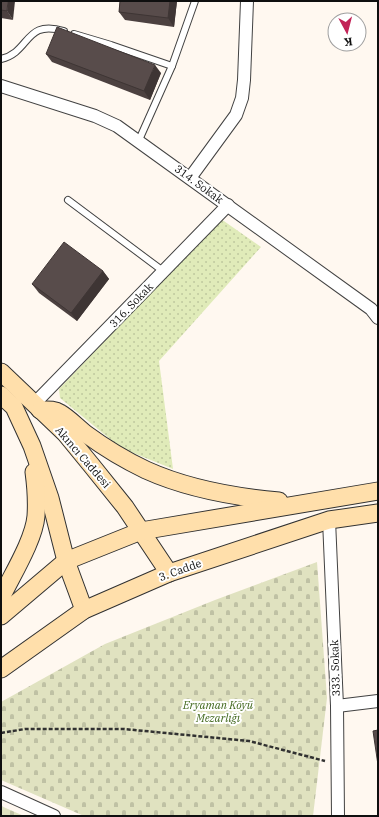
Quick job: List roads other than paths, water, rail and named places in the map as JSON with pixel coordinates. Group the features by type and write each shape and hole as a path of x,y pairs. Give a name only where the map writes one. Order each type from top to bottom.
{"street":[{"path":"190,178 236,115 242,98 248,1"},
{"name":"314. Sokak","path":"1,86 95,116 117,126 139,140 371,309 378,318"},
{"name":"316. Sokak","path":"37,407 228,205"},
{"name":"Akıncı Caddesi","path":"1,372 65,433 125,507 170,573"},
{"path":"1,395 14,407 32,446 50,498 66,561 84,610"},
{"path":"37,407 61,413 86,434 113,453 147,471 217,493 246,498 305,503"},
{"path":"1,598 29,541 36,517 36,493 32,446"},
{"path":"1,616 66,561 141,530 378,491"},
{"name":"3. Cadde","path":"1,669 84,610 170,573 329,520 378,513"},
{"name":"333. Sokak","path":"329,520 338,764 338,816"},
{"path":"336,706 378,701"},
{"path":"1,792 54,816"}],"lane":[{"path":"139,140 172,66 195,1"},
{"path":"1,59 16,53 36,31 53,28 111,45 172,66"},
{"path":"68,200 164,271"}],"park label":[{"name":"Eryaman Köyü Mezarlığı","path":"218,711"}]}
